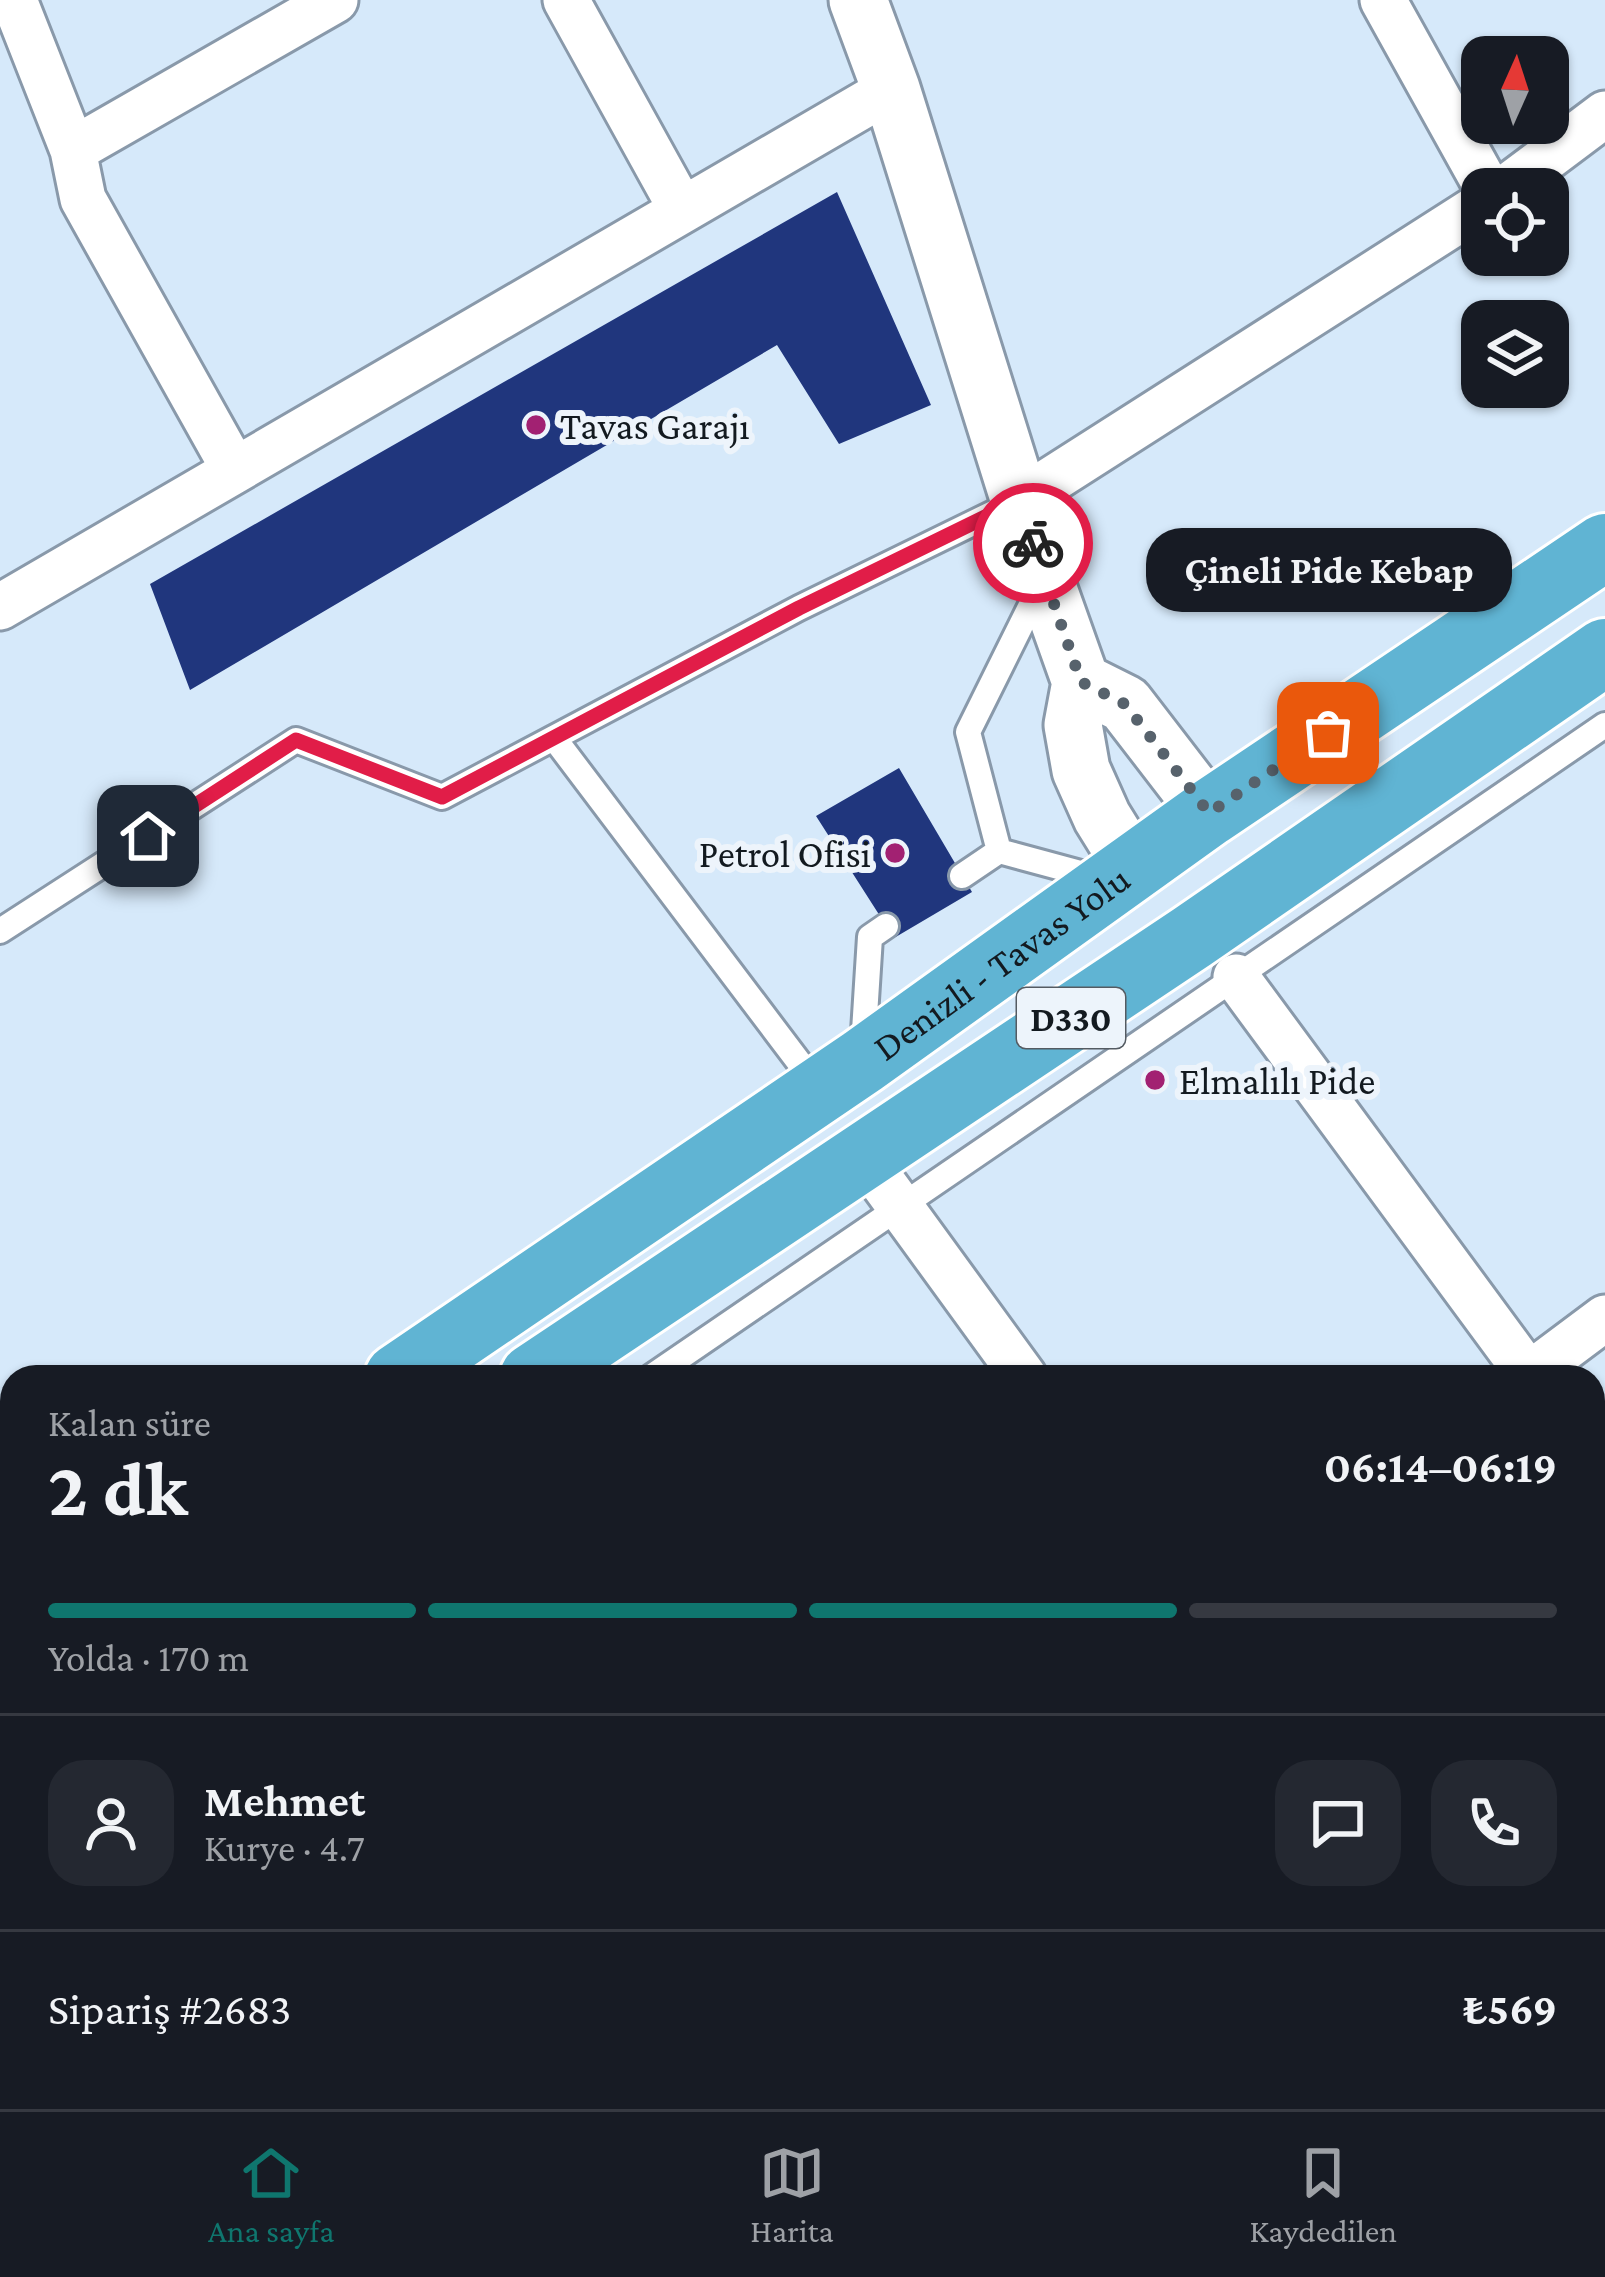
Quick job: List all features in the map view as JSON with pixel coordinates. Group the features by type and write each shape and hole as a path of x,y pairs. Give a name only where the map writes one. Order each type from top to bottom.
{"highway":[{"name":"Denizli - Tavas Yolu","path":"416,1365 841,1076 1209,813 1605,547"},
{"name":"Denizli - Tavas Yolu","path":"554,1365 882,1182 1605,652"}],"street":[{"path":"14,0 73,150 83,199 234,469"},
{"path":"73,150 335,0"},
{"path":"566,0 682,210"},
{"path":"858,0 891,89 1081,682 1073,725 1081,770 1123,874"},
{"path":"1383,0 1477,168"},
{"path":"0,607 891,89"},
{"path":"1533,168 1605,114"},
{"path":"1020,500 1461,218"},
{"path":"1081,682 1125,704 1209,813"},
{"path":"1235,976 1520,1365"},
{"path":"882,1182 1015,1365"},
{"path":"1543,1365 1605,1318"}],"lane":[{"path":"0,931 296,740 442,797 799,608 1020,500"},
{"path":"999,851 968,732 1044,578"},
{"path":"665,1365 882,1182 1235,976 1605,725"},
{"path":"554,738 841,1076"},
{"path":"962,876 999,851 1123,874"},
{"path":"841,1076 870,937 886,926"}],"building":[{"name":"Tavas Garajı","path":"837,192 931,405 839,444 777,345 190,690 150,584"},
{"path":"899,768 972,892 894,938 816,816"}],"way so far":[{"path":"1033,543 1081,682 1125,704 1209,813 1328,733"}],"place":[{"name":"Tavas Garajı","path":"536,425"},
{"name":"Çineli Pide Kebap","path":"1328,733"},
{"name":"Petrol Ofisi","path":"895,853"},
{"name":"Elmalılı Pide","path":"1155,1080"}],"route":[{"path":"148,836 296,740 442,797 799,608 1020,500 1033,543"}]}
